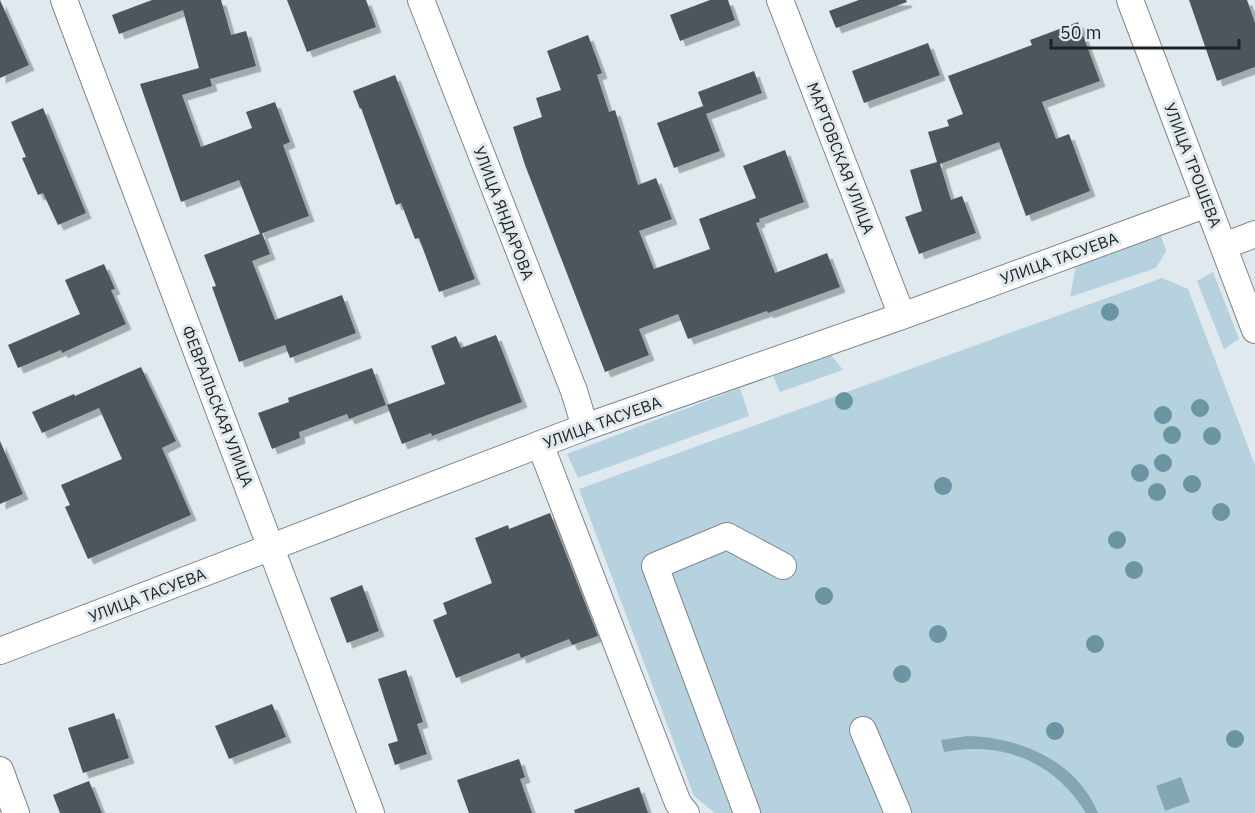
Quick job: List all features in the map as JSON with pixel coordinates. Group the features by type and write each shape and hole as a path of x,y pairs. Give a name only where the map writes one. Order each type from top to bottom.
{"street":[{"name":"ФЕВРАЛЬСКАЯ УЛИЦА","path":"64,0 371,813"},
{"name":"УЛИЦА ЯНДАРОВА","path":"421,0 574,391 585,427"},
{"name":"МАРТОВСКАЯ УЛИЦА","path":"780,0 902,316"},
{"name":"УЛИЦА ТРОШЕВА","path":"1132,0 1255,330"},
{"name":"УЛИЦА ТАСУЕВА","path":"0,651 585,427 902,316 1207,204"},
{"path":"1224,246 1255,234"},
{"path":"540,444 678,803 687,813"},
{"path":"747,813 655,566 727,536 783,566"},
{"path":"863,730 898,813"},
{"path":"0,770 16,813"}],"shaded area":[{"path":"1161,236 1166,251 1156,268 1070,297 1076,265"},
{"path":"1213,272 1239,339 1224,349 1197,281"},
{"path":"1162,278 1188,289 1255,465 1255,813 715,813 694,796 579,489"},
{"path":"831,355 843,370 780,392 773,376"},
{"path":"740,388 749,416 578,478 567,454"},
{"path":"967,736 1007,741 1044,755 1076,779 1089,795 1098,813 1086,813 1058,780 1025,759 986,750 965,749 944,752 941,740"},
{"path":"1181,777 1190,802 1165,811 1156,786"}],"building":[{"path":"0,0 29,65 0,78"},
{"path":"152,0 221,0 231,35 246,31 256,66 210,79 212,86 182,95 201,147 252,128 246,112 275,102 290,142 283,145 309,216 260,234 239,180 181,202 140,84 199,68 183,10 119,34 112,15"},
{"path":"287,0 366,0 376,27 307,52"},
{"path":"710,0 728,0 735,20 680,41 670,15"},
{"path":"859,0 906,0 907,2 836,28 829,11"},
{"path":"1189,0 1247,0 1255,23 1255,67 1217,81"},
{"path":"1078,22 1100,81 1042,102 1056,139 1069,134 1090,191 1026,216 999,142 940,164 951,200 962,196 976,233 919,254 905,217 922,211 910,170 937,162 928,132 949,126 947,120 963,114 948,76 1032,45 1030,40"},
{"path":"588,35 602,73 597,75 609,112 615,110 638,185 656,178 672,219 639,231 654,269 710,249 699,219 756,198 743,166 785,150 804,202 759,219 760,222 756,223 775,273 827,253 840,287 688,339 678,314 639,329 649,355 605,372 525,165 513,127 542,117 536,98 561,90 547,51"},
{"path":"928,43 940,75 864,103 852,71"},
{"path":"754,71 762,93 706,114 698,92"},
{"path":"395,75 475,279 439,292 419,238 415,239 401,203 396,205 353,91"},
{"path":"703,106 720,151 674,168 657,123"},
{"path":"43,108 86,213 58,225 43,193 38,195 22,158 26,157 11,122"},
{"path":"262,233 270,254 252,261 275,320 342,295 356,333 290,358 285,345 239,362 212,287 216,286 204,255"},
{"path":"104,264 115,289 111,290 126,324 62,353 61,350 18,368 8,345 80,314 65,280"},
{"path":"496,335 522,402 432,436 431,433 402,444 387,405 445,384 431,346 456,336 461,348"},
{"path":"141,367 176,441 162,448 191,515 88,559 65,507 70,505 61,485 122,459 99,408 42,433 32,412"},
{"path":"372,368 386,405 349,419 347,414 299,432 300,438 272,449 258,413 289,402 288,398"},
{"path":"0,441 23,494 0,504"},
{"path":"550,513 598,636 572,645 569,639 521,658 519,653 456,678 433,620 447,614 443,603 492,583 475,538 508,525 509,529"},
{"path":"362,585 379,631 347,643 330,598"},
{"path":"406,670 423,722 417,724 427,754 395,765 388,744 398,741 378,679"},
{"path":"272,704 286,737 229,759 215,726"},
{"path":"114,713 129,758 83,773 68,728"},
{"path":"519,759 525,777 520,779 532,813 469,813 457,780"},
{"path":"89,781 102,813 60,813 53,795"},
{"path":"639,787 648,813 575,813 574,810"}]}
